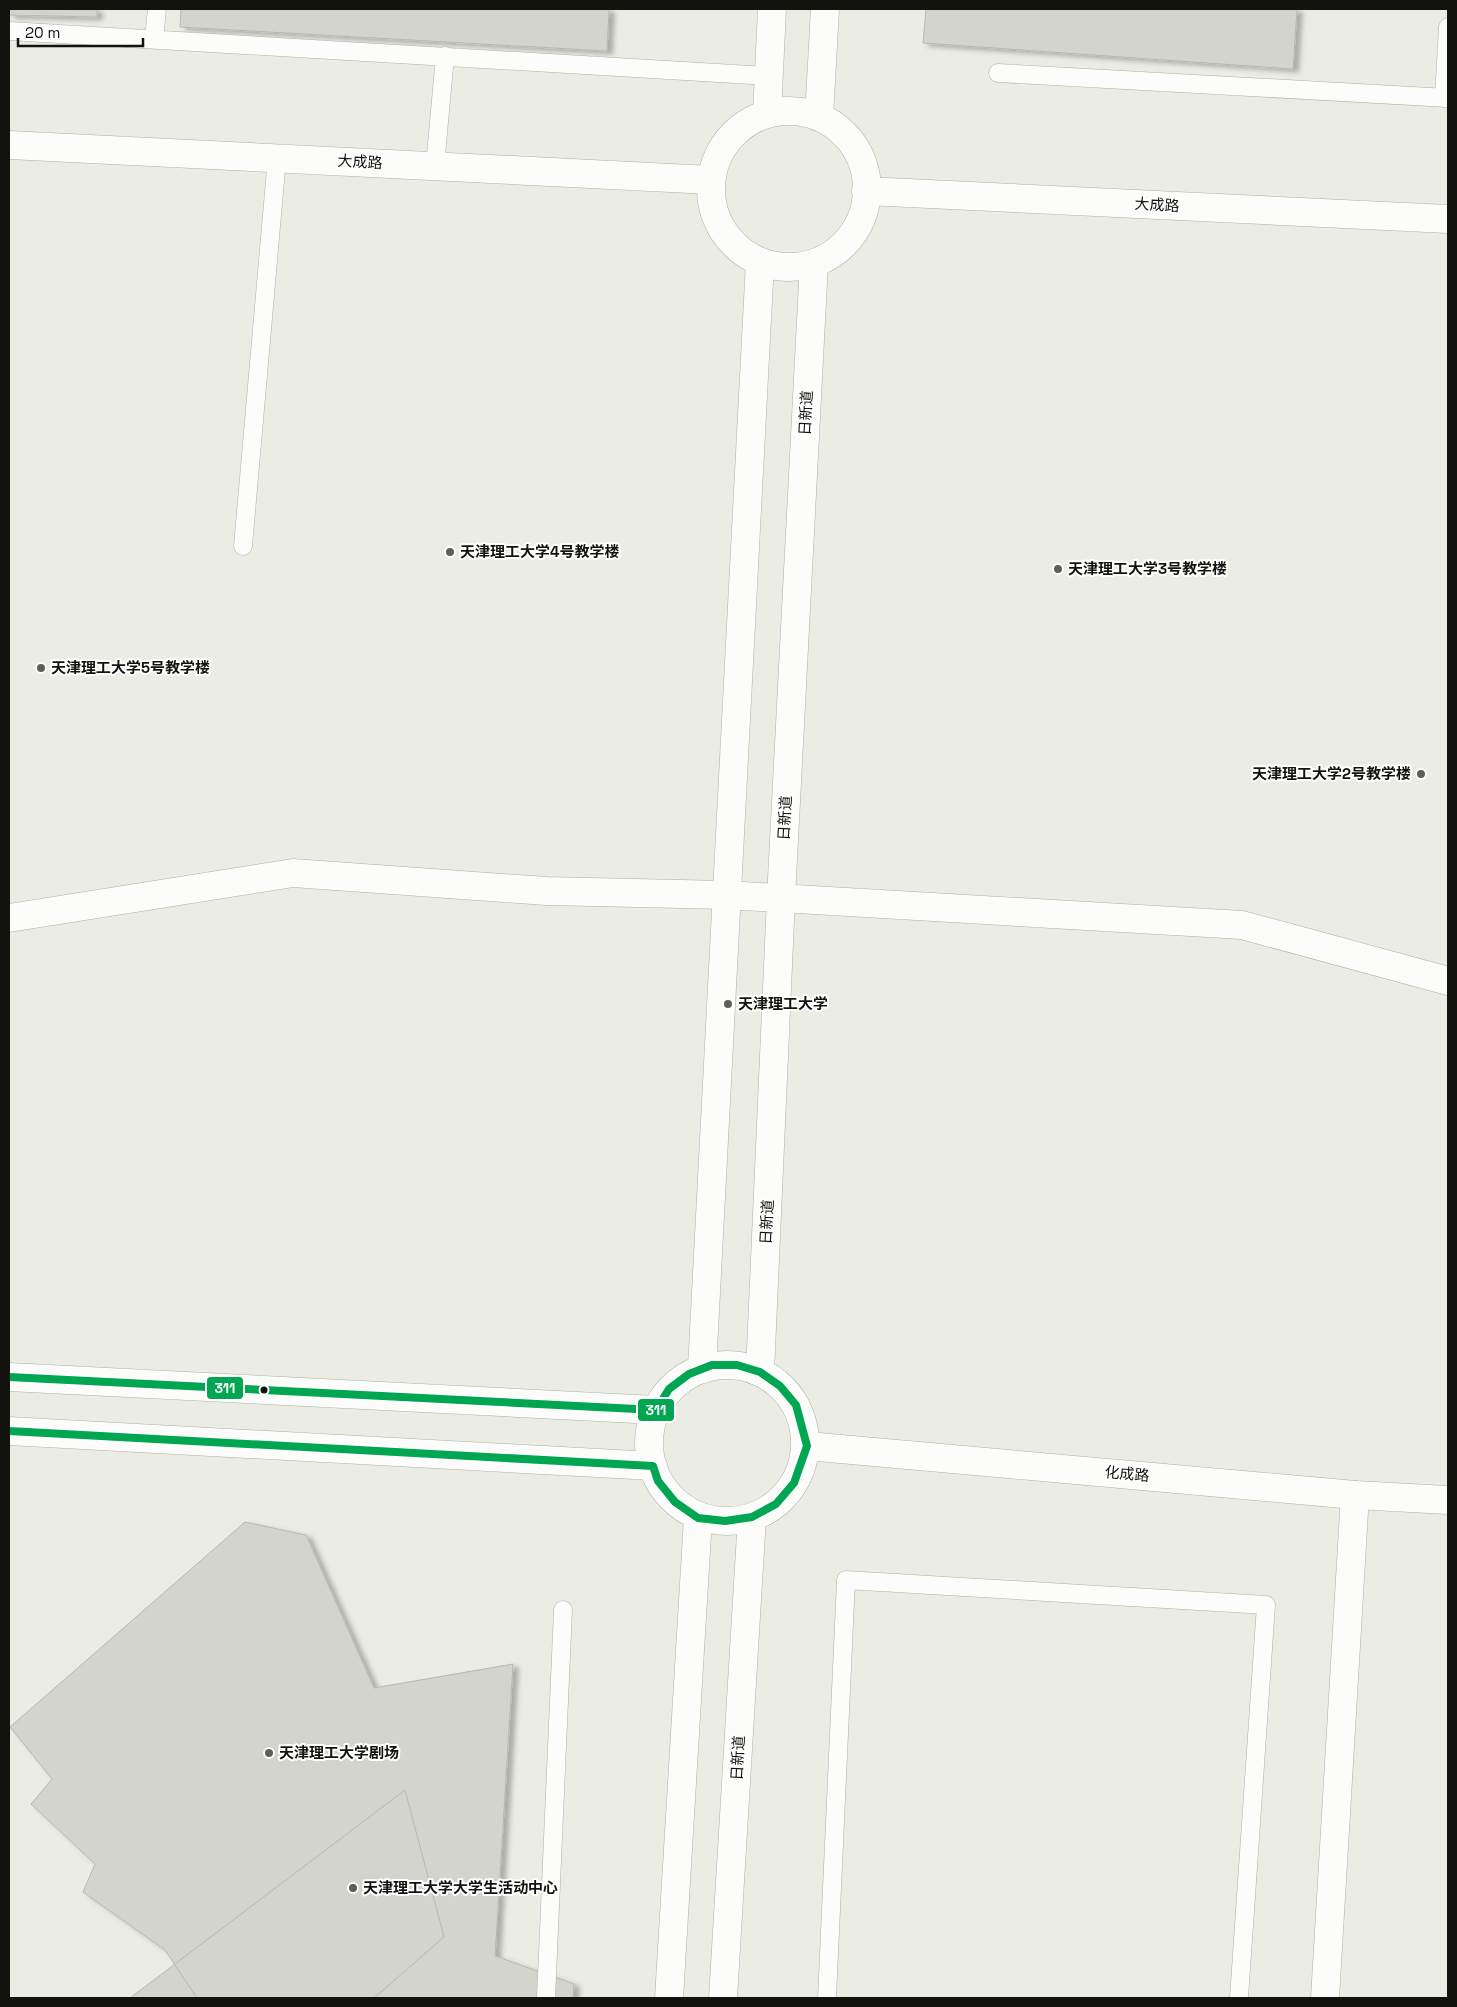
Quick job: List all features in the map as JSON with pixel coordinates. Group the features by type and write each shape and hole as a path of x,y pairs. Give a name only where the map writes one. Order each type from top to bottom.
{"street":[{"path":"767,114 772,9"},
{"path":"819,117 825,9"},
{"path":"798,111 819,117 842,132 857,152 866,177 866,204 855,230 838,250 814,264 787,268 760,262 738,249 720,227 712,204 711,180 718,156 732,136 751,120 774,112 798,111"},
{"name":"大成路","path":"9,145 711,180"},
{"name":"大成路","path":"866,192 1448,219"},
{"path":"702,1369 760,262"},
{"name":"日新道","path":"760,1372 781,898 814,264"},
{"path":"9,918 294,873 546,891 726,895 1242,925 1448,981"},
{"path":"712,1365 737,1365 760,1372 780,1386 796,1405 807,1446 794,1483 776,1504 752,1517 725,1521 698,1518 675,1502 658,1481 650,1458 649,1433 656,1410 669,1389 689,1374 712,1365"},
{"path":"9,1377 656,1410"},
{"path":"9,1432 653,1466"},
{"name":"化成路","path":"807,1446 1355,1495 1448,1500"},
{"path":"1325,1998 1355,1495"},
{"name":"日新道","path":"723,1998 752,1517"},
{"path":"669,1998 698,1518"}],"lane":[{"path":"154,39 156,9"},
{"path":"998,73 1446,98 1448,27"},
{"path":"9,31 769,76"},
{"path":"435,166 445,56"},
{"path":"243,546 277,158"},
{"path":"826,1998 846,1580 1266,1605 1239,1998"},
{"path":"546,1998 563,1610"}],"building":[{"path":"9,9 97,9 97,17 9,15"},
{"path":"181,9 609,9 607,51 180,27"},
{"path":"926,9 1297,9 1293,69 923,43"},
{"name":"天津理工大学剧场","path":"245,1522 306,1535 374,1688 513,1664 495,1956 574,1984 573,1998 197,1998 165,1950 83,1892 95,1864 31,1804 52,1779 10,1727"},
{"name":"天津理工大学大学生活动中心","path":"405,1790 444,1937 374,1998 130,1998"}],"transit line":[{"name":"311","path":"9,1377 656,1410 669,1389 689,1374 712,1365 737,1365 760,1372 780,1386 796,1405 807,1446 794,1483 776,1504 752,1517 725,1521 698,1518 675,1502 658,1481 653,1466 9,1431"}],"place":[{"name":"天津理工大学4号教学楼","path":"450,552"},
{"name":"天津理工大学3号教学楼","path":"1058,569"},
{"name":"天津理工大学5号教学楼","path":"41,668"},
{"name":"天津理工大学2号教学楼","path":"1421,774"},
{"name":"天津理工大学","path":"728,1004"},
{"name":"天津理工大学剧场","path":"269,1753"},
{"name":"天津理工大学大学生活动中心","path":"353,1888"}]}
